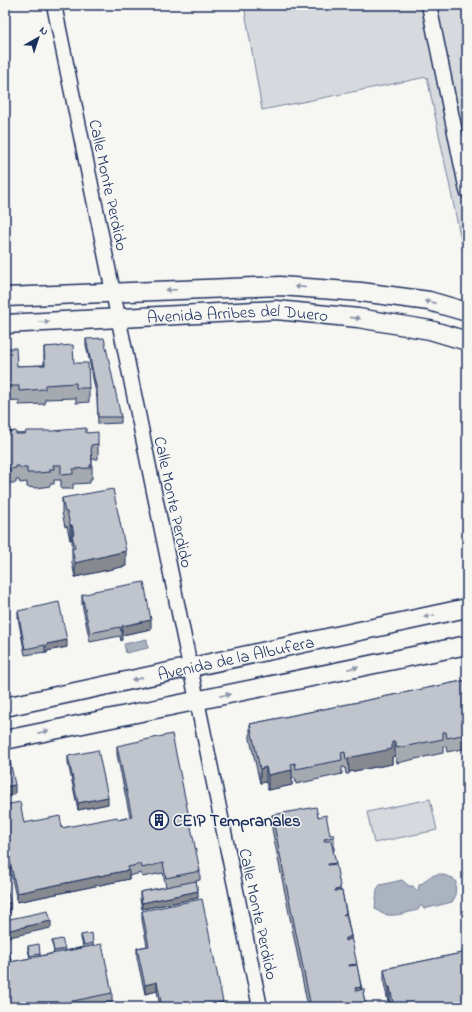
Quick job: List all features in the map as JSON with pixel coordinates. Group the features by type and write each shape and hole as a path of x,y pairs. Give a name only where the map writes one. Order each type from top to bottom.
{"street":[{"name":"Calle Monte Perdido","path":"54,5 260,1007"},
{"path":"429,5 467,191"},
{"name":"Avenida Arribes del Duero","path":"5,297 280,286 361,292 429,301 467,312"},
{"name":"Avenida Arribes del Duero","path":"5,324 276,310 358,318 430,330 467,341"},
{"name":"Avenida de la Albufera","path":"5,707 467,608"},
{"name":"Avenida de la Albufera","path":"5,740 467,644"}],"shaded area":[{"path":"244,5 467,5 467,269 427,77 262,110"},
{"path":"147,639 148,648 126,653 124,644"},
{"path":"430,799 437,830 374,843 367,812"},
{"path":"440,874 453,878 456,882 455,897 452,902 424,909 421,905 418,910 395,915 384,914 375,908 377,889 380,885 402,880 409,886 413,886 416,890 418,890 419,885 429,877"}],"building":[{"path":"104,338 121,417 98,417 97,391 86,339"},
{"path":"73,345 74,363 88,363 89,388 76,388 76,383 45,385 45,389 19,391 19,386 5,386 5,348 16,348 17,366 45,365 44,347"},
{"path":"86,428 86,433 98,432 98,444 91,445 92,465 90,465 90,468 73,469 73,474 61,475 61,465 53,465 54,469 50,469 50,472 37,473 27,473 27,468 20,468 19,466 16,466 16,468 9,469 9,475 5,475 5,432 16,431 16,434 25,434 26,431 53,431"},
{"path":"113,489 126,551 75,563 72,549 75,548 72,535 74,534 67,512 65,512 62,498"},
{"path":"144,582 151,620 122,626 122,631 120,627 90,633 82,595 94,591"},
{"path":"59,602 67,640 47,644 45,647 45,645 25,649 18,611"},
{"path":"467,680 467,734 447,738 446,732 443,732 443,739 397,748 395,742 392,742 392,749 348,758 349,759 346,760 345,752 341,753 342,760 296,769 295,763 291,764 292,770 268,775 266,767 260,769 250,724"},
{"name":"CEIP Tempranales","path":"172,734 200,871 166,878 163,863 142,868 141,864 128,867 129,870 17,893 10,861 5,862 5,805 20,802 24,823 60,816 62,828 117,817 118,820 132,817 117,746"},
{"path":"98,750 108,797 78,803 68,756"},
{"path":"9,756 15,785 5,787 5,757"},
{"path":"316,807 318,817 326,815 330,835 334,835 334,837 324,839 324,841 331,841 336,863 328,865 336,864 340,889 335,891 342,891 346,913 343,915 346,914 351,936 345,939 345,941 351,939 357,964 349,966 357,965 361,987 355,988 356,991 364,989 363,992 366,1007 311,1007 272,815"},
{"path":"5,877 10,903 5,904"},
{"path":"196,881 198,891 142,903 140,892"},
{"path":"202,899 223,1002 200,1007 162,1007 157,982 145,985 137,948 149,946 142,911"},
{"path":"48,911 51,921 5,931 5,920"},
{"path":"92,933 93,943 84,945 81,935"},
{"path":"62,939 65,949 54,951 52,941"},
{"path":"39,944 40,954 30,956 28,946"},
{"path":"102,944 112,993 44,1007 5,1007 5,963"},
{"path":"9,950 11,960 5,961 5,951"},
{"path":"467,952 467,1006 394,1007 390,987 388,987 384,969"}],"place":[{"name":"CEIP Tempranales","path":"159,820"}]}
